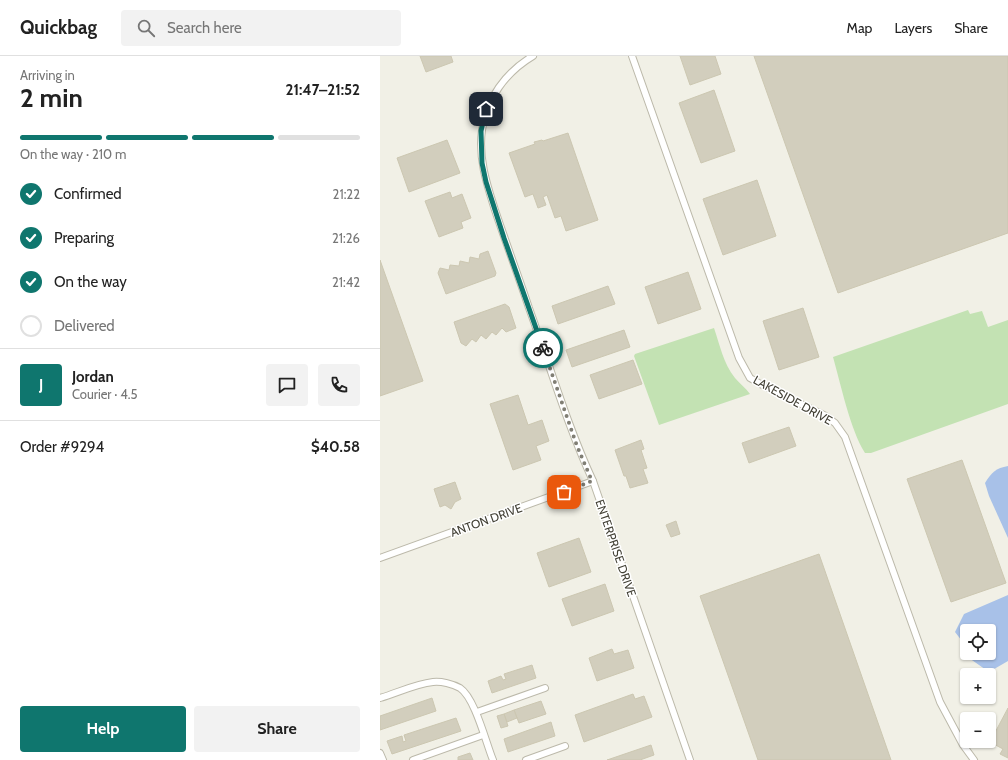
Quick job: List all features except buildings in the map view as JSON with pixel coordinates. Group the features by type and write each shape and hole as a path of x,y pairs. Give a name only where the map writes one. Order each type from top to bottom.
{"street":[{"name":"ENTERPRISE DRIVE","path":"533,56 520,64 499,85 486,109 481,131 482,163 504,238 577,446 592,481 690,760"},
{"name":"LAKESIDE DRIVE","path":"632,56 739,358 750,378 824,415 835,423 845,438 940,702 963,745 974,760"},
{"name":"ANTON DRIVE","path":"380,558 592,481"},
{"path":"380,698 419,685 434,682 446,683 460,688 469,698 477,712 493,760"},
{"path":"477,712 545,688"},
{"path":"417,759 484,735"},
{"path":"526,760 565,746"},
{"path":"380,753 382,760"}],"green space":[{"path":"968,310 970,314 982,311 988,327 1008,320 1008,404 871,453 865,453 850,419 833,357"},
{"path":"714,328 722,354 731,372 750,394 659,425 634,356 635,354"}],"water":[{"path":"1008,466 1008,538 989,496 985,483 989,476 994,472 1000,468"},
{"path":"1008,595 1008,661 996,668 983,668 972,660 996,660 996,624 960,624 960,638 955,632 964,614"}],"way so far":[{"path":"543,348 577,446 592,481 564,492"}],"route":[{"path":"486,109 481,131 482,163 486,182 543,348"}]}
